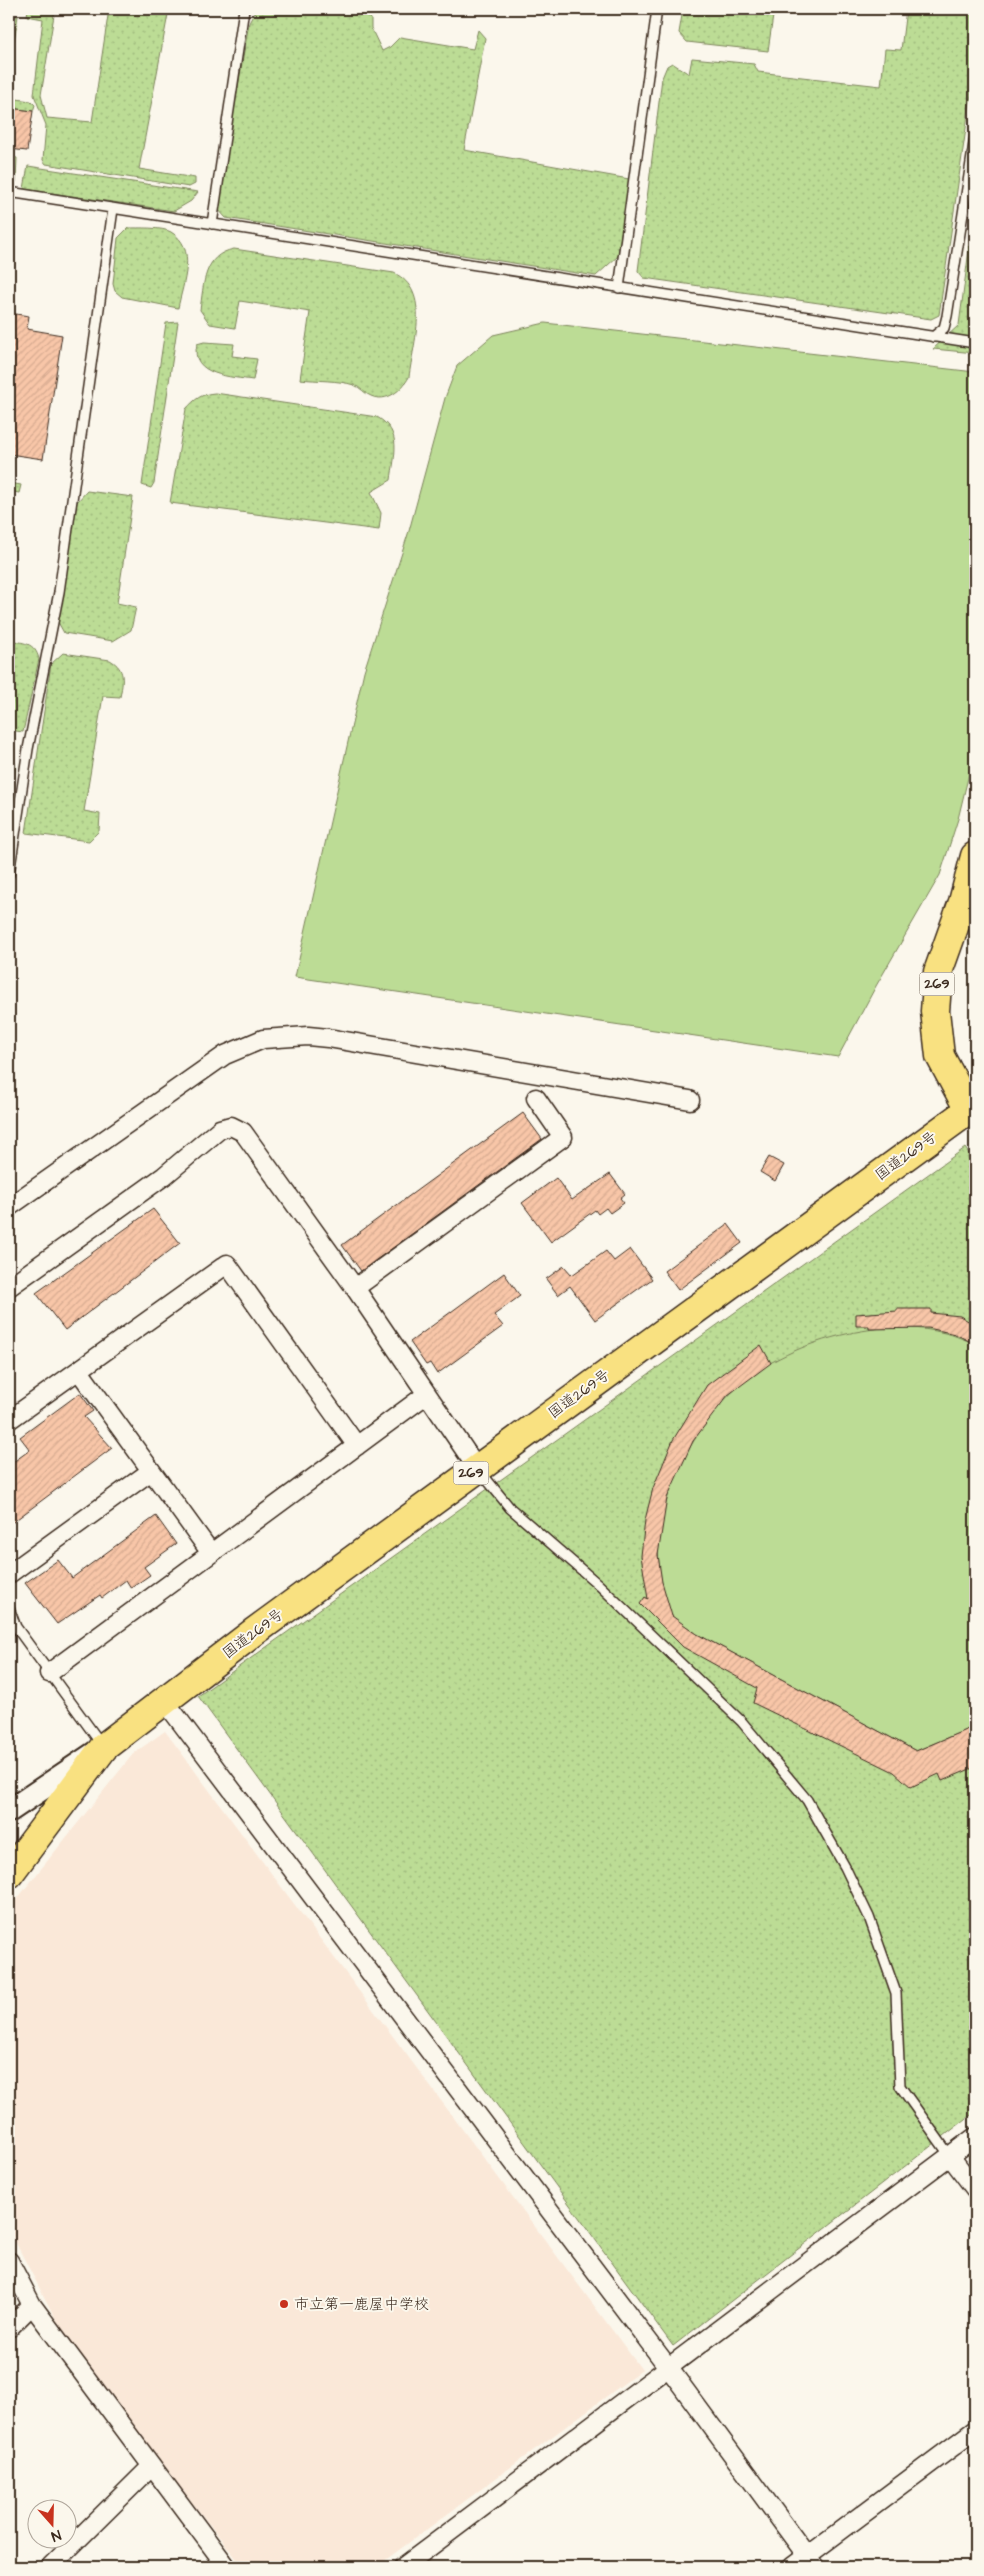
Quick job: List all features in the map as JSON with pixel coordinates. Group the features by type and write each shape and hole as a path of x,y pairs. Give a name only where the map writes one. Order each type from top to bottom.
{"highway":[{"name":"国道269号","path":"9,1874 104,1747 164,1700 478,1468 973,1111 940,1056 935,1011 938,972 963,902 975,856"}],"street":[{"path":"9,1207 224,1055 264,1039 308,1036 328,1038 690,1100"},
{"path":"354,1288 562,1137 536,1098"},
{"path":"9,1287 164,1176 220,1129 231,1126 243,1132 354,1288 478,1468"},
{"path":"9,1420 227,1264 357,1446"},
{"path":"79,1371 210,1553"},
{"path":"49,1673 427,1394"},
{"path":"9,1574 44,1546 151,1471"},
{"path":"164,1700 668,2368 811,2562"},
{"path":"9,1811 104,1747"},
{"path":"403,2567 975,2136"},
{"path":"950,2156 975,2189"},
{"path":"9,2261 32,2305 226,2567"},
{"path":"9,2328 32,2305"},
{"path":"792,2567 811,2562 975,2430"},
{"path":"50,2567 152,2466"}],"lane":[{"path":"212,224 244,9"},
{"path":"619,288 657,9"},
{"path":"933,337 944,328 947,316 975,138"},
{"path":"9,192 975,343"},
{"path":"9,874 28,749 59,592 113,209"},
{"path":"478,1468 510,1508 599,1585 742,1722 807,1800 845,1867 869,1917 896,1993 900,2086 950,2156"},
{"path":"9,1608 16,1627 104,1747"}],"shaded area":[{"path":"165,1731 642,2370 376,2567 243,2567 72,2350 9,2230 9,1909 133,1754"}],"green space":[{"path":"28,9 55,9 41,95 47,118 92,122 109,9 169,9 139,169 195,178 195,184 189,187 46,164 43,160 46,125 34,95 43,19 27,16"},
{"path":"256,9 339,9 367,13 371,19 371,28 382,51 390,47 400,37 473,49 478,30 485,38 464,150 629,179 618,256 596,276 226,218 217,208 249,23"},
{"path":"683,9 774,9 768,51 687,42 679,33"},
{"path":"906,9 975,9 975,66 939,315 931,319 644,278 638,271 662,78 667,66 672,63 689,74 692,58 754,64 758,72 881,86 885,49 901,50"},
{"path":"9,15 18,16 14,41 10,43"},
{"path":"9,98 31,101 35,105 33,111 9,108"},
{"path":"9,156 17,158 16,182 10,185"},
{"path":"28,166 198,192 191,201 174,211 24,189"},
{"path":"975,226 975,353 933,349 959,325 972,227"},
{"path":"128,228 167,230 179,239 184,247 187,267 178,308 122,297 115,291 113,284 118,238"},
{"path":"234,249 394,273 406,281 413,292 417,319 409,377 406,382 393,394 377,398 348,383 300,379 310,312 240,301 235,328 210,324 200,310 204,281 216,257"},
{"path":"178,322 154,483 151,488 142,485 166,323"},
{"path":"545,323 975,372 974,753 958,819 940,875 876,986 838,1057 295,977 364,671 409,531 445,398 457,366 493,335"},
{"path":"204,342 234,344 232,356 257,359 253,380 224,376 206,369 196,355 197,344"},
{"path":"215,393 377,417 385,423 394,437 395,453 391,480 371,492 381,513 379,530 170,503 186,409 199,398"},
{"path":"9,483 21,485 19,493 9,491"},
{"path":"87,491 133,497 117,603 136,607 131,630 113,641 64,633 58,622 77,502"},
{"path":"9,640 28,644 35,649 39,659 23,732 9,730"},
{"path":"63,653 110,660 119,667 122,676 120,697 103,696 84,811 100,814 99,831 89,841 26,833 51,664"},
{"path":"9,755 15,763 15,770 9,818"},
{"path":"965,1148 975,1162 975,2112 673,2346 198,1696"},
{"path":"895,1327 936,1331 975,1344 975,1726 916,1751 697,1634 678,1621 670,1613 663,1587 659,1557 661,1525 670,1492 683,1460 701,1429 723,1402 747,1379 772,1362 801,1348 847,1334"}],"building":[{"path":"9,108 33,111 27,151 9,149"},
{"path":"9,313 29,316 27,329 62,335 43,459 9,454"},
{"path":"523,1113 542,1139 361,1271 342,1245"},
{"path":"769,1157 784,1165 775,1181 760,1172"},
{"path":"610,1174 625,1194 620,1198 624,1203 610,1213 606,1208 598,1214 595,1210 551,1242 522,1203 556,1178 572,1200"},
{"path":"153,1209 180,1243 65,1330 36,1293"},
{"path":"728,1224 742,1243 678,1290 664,1271"},
{"path":"630,1249 652,1279 595,1320 570,1286 558,1295 546,1279 564,1266 572,1275 606,1251 614,1261"},
{"path":"504,1273 520,1296 494,1315 503,1326 437,1374 430,1363 426,1365 410,1342"},
{"path":"897,1309 931,1309 931,1313 960,1316 975,1325 975,1344 955,1334 928,1328 869,1329 869,1326 856,1326 856,1314 897,1311"},
{"path":"761,1345 771,1363 728,1395 693,1441 667,1498 658,1555 662,1582 672,1616 697,1634 916,1751 975,1726 975,1767 942,1781 939,1774 911,1787 894,1772 753,1703 757,1688 683,1647 640,1604 645,1597 648,1599 641,1556 645,1520 653,1488 673,1440 707,1385"},
{"path":"80,1393 93,1411 84,1417 112,1448 9,1525 9,1465 30,1450 20,1437"},
{"path":"156,1516 176,1544 144,1567 150,1575 131,1588 126,1580 102,1598 100,1595 57,1624 25,1583 58,1560 72,1578"}],"place":[{"name":"市立第一鹿屋中学校","path":"284,2304"}]}
